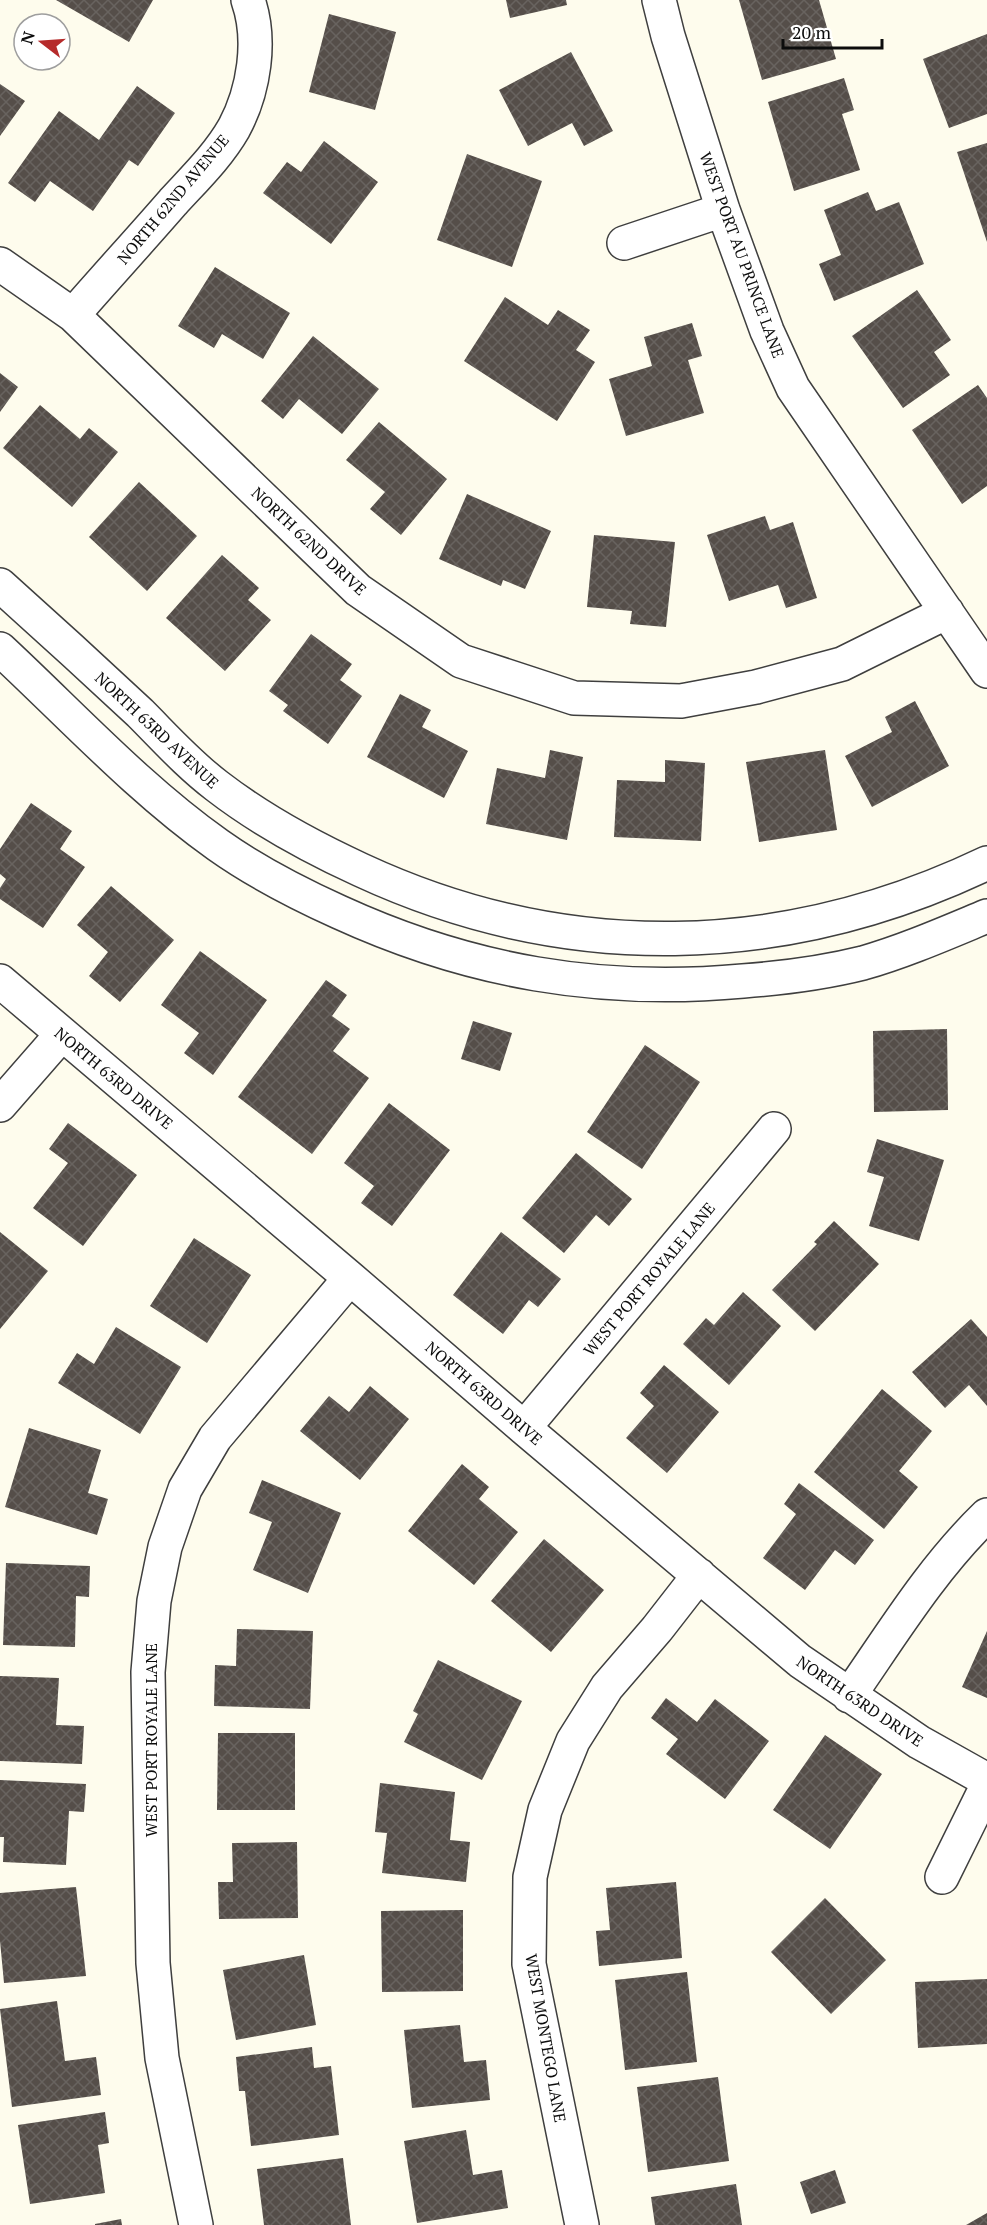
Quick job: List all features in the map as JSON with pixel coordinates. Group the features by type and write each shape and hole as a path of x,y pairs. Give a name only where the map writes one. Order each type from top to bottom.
{"street":[{"name":"NORTH 62ND AVENUE","path":"73,315 208,163 234,128 246,97 254,61 256,29 249,0"},
{"name":"WEST PORT AU PRINCE LANE","path":"659,0 668,36 723,210 767,331 793,388 987,671"},
{"path":"624,243 723,210"},
{"name":"NORTH 62ND DRIVE","path":"0,264 73,315 358,590 461,661 574,698 681,701 756,687 842,664 947,612"},
{"name":"NORTH 63RD AVENUE","path":"0,585 142,715 185,760 251,810 293,836 390,884 478,915 592,936 652,939 712,938 819,922 871,909 931,888 987,863"},
{"path":"0,649 172,811 220,847 268,878 310,899 415,944 466,960 575,980 643,986 719,983 797,976 864,962 931,940 987,916"},
{"name":"NORTH 63RD DRIVE","path":"0,981 800,1661 919,1742 987,1780"},
{"path":"0,1105 62,1034"},
{"name":"WEST PORT ROYALE LANE","path":"524,1428 774,1129"},
{"name":"WEST PORT ROYALE LANE","path":"196,2225 162,2058 153,1963 148,1672 154,1601 165,1547 184,1489 214,1438 350,1278"},
{"path":"849,1696 925,1586 963,1538 987,1515"},
{"name":"WEST MONTEGO LANE","path":"582,2225 529,1964 530,1877 545,1810 573,1741 607,1687 657,1629 699,1575"},
{"path":"942,1877 987,1786"}],"building":[{"path":"56,0 153,0 129,42"},
{"path":"506,0 566,0 567,5 510,18"},
{"path":"739,0 819,0 836,59 762,80"},
{"path":"329,14 396,32 375,110 309,92"},
{"path":"987,34 987,114 949,128 923,59"},
{"path":"571,52 613,131 584,146 572,123 528,146 499,90"},
{"path":"844,78 854,110 842,114 860,170 794,191 768,102"},
{"path":"0,84 25,101 0,136"},
{"path":"137,86 175,113 138,166 129,160 93,211 50,181 35,202 8,183 59,111 99,140"},
{"path":"324,141 378,182 331,244 263,193 287,162 301,172"},
{"path":"987,143 987,242 957,152"},
{"path":"467,154 542,181 512,267 437,240"},
{"path":"868,192 876,211 899,202 924,264 834,301 819,264 841,255 824,210"},
{"path":"215,267 290,313 263,359 222,334 214,348 178,326"},
{"path":"917,290 951,340 934,352 950,375 903,408 852,336"},
{"path":"505,297 548,325 558,310 590,330 576,350 595,362 557,421 464,361"},
{"path":"692,323 702,356 688,360 704,413 626,436 609,379 652,366 644,337"},
{"path":"313,336 379,389 342,434 299,399 283,419 261,401"},
{"path":"0,373 18,387 0,412"},
{"path":"978,385 987,398 987,486 962,504 912,430"},
{"path":"40,405 80,439 89,428 118,452 72,507 3,448"},
{"path":"379,422 447,479 401,535 370,509 385,492 346,460"},
{"path":"139,482 197,536 147,591 89,537"},
{"path":"467,494 551,531 525,589 503,580 501,586 439,559"},
{"path":"765,516 770,530 793,522 817,598 786,608 778,585 729,601 707,535"},
{"path":"594,535 675,542 666,627 630,624 632,611 587,607"},
{"path":"222,555 259,588 248,600 271,620 225,671 166,618"},
{"path":"311,634 352,664 340,680 362,696 328,744 283,711 288,705 269,691"},
{"path":"400,694 431,710 422,727 468,751 444,798 367,757"},
{"path":"915,701 949,766 872,807 845,756 892,732 885,717"},
{"path":"550,750 583,757 567,840 486,824 497,768 545,778"},
{"path":"825,750 837,830 759,842 746,762"},
{"path":"665,760 705,763 701,841 614,837 617,780 665,782"},
{"path":"31,803 72,831 60,849 85,867 43,928 0,899 0,888 6,879 0,874 0,849"},
{"path":"111,886 174,940 120,1002 89,976 108,952 77,925"},
{"path":"200,951 267,1000 213,1075 184,1053 199,1033 161,1005"},
{"path":"326,980 347,995 332,1016 350,1029 333,1051 369,1078 312,1154 238,1097"},
{"path":"473,1021 512,1033 500,1071 461,1059"},
{"path":"947,1029 948,1110 874,1112 873,1031"},
{"path":"645,1045 700,1082 642,1169 587,1132"},
{"path":"389,1103 450,1150 392,1226 361,1203 374,1186 344,1163"},
{"path":"68,1123 137,1175 83,1246 33,1208 68,1163 49,1149"},
{"path":"877,1139 944,1160 919,1241 869,1226 884,1177 867,1172"},
{"path":"576,1153 632,1199 609,1226 596,1215 564,1253 522,1218"},
{"path":"834,1221 879,1264 815,1331 772,1290 817,1244 814,1242"},
{"path":"0,1232 48,1271 0,1329"},
{"path":"501,1232 561,1279 538,1307 529,1300 503,1334 453,1295"},
{"path":"194,1238 251,1275 207,1343 150,1306"},
{"path":"743,1292 781,1326 729,1385 683,1344 706,1318 714,1325"},
{"path":"971,1319 987,1337 987,1406 969,1385 945,1408 912,1372"},
{"path":"116,1327 181,1367 140,1434 58,1383 77,1353 94,1364"},
{"path":"664,1365 719,1412 667,1473 626,1438 654,1406 640,1393"},
{"path":"370,1386 409,1419 360,1480 300,1431 329,1396 349,1412"},
{"path":"882,1389 932,1431 899,1471 918,1487 884,1529 814,1472"},
{"path":"29,1428 101,1450 88,1493 108,1499 97,1535 5,1507"},
{"path":"462,1464 489,1487 479,1499 518,1532 474,1585 408,1531"},
{"path":"262,1480 341,1513 308,1593 253,1570 272,1522 249,1513"},
{"path":"799,1483 874,1540 855,1565 835,1550 805,1590 763,1558 796,1514 784,1504"},
{"path":"544,1539 604,1590 551,1652 491,1601"},
{"path":"6,1563 90,1566 89,1597 76,1596 75,1647 3,1645"},
{"path":"237,1629 313,1631 310,1709 214,1706 215,1665 236,1666"},
{"path":"987,1631 987,1698 962,1687"},
{"path":"438,1660 522,1701 482,1780 404,1742 418,1714 413,1711"},
{"path":"0,1676 59,1678 56,1725 84,1726 82,1764 0,1761"},
{"path":"666,1698 697,1722 715,1699 769,1741 725,1799 666,1754 678,1739 651,1718"},
{"path":"218,1733 295,1733 295,1810 217,1810"},
{"path":"825,1735 882,1774 830,1849 773,1810"},
{"path":"0,1780 86,1784 84,1812 69,1811 66,1865 3,1862 4,1837 0,1837"},
{"path":"380,1783 455,1792 450,1840 470,1842 466,1882 382,1873 387,1833 375,1832"},
{"path":"297,1842 298,1918 219,1919 218,1882 233,1882 232,1843"},
{"path":"676,1882 682,1958 599,1966 596,1931 610,1930 606,1888"},
{"path":"76,1887 86,1976 4,1983 0,1941 0,1893"},
{"path":"825,1898 886,1960 831,2014 771,1952"},
{"path":"463,1910 463,1991 382,1992 381,1911"},
{"path":"304,1955 316,2025 236,2040 223,1970"},
{"path":"687,1972 697,2062 625,2070 615,1980"},
{"path":"987,1979 987,2044 918,2048 915,1982"},
{"path":"57,2001 65,2061 96,2057 101,2095 12,2107 0,2009"},
{"path":"460,2025 464,2062 486,2060 490,2100 412,2108 404,2030"},
{"path":"312,2047 314,2068 331,2066 339,2135 251,2146 245,2091 239,2091 236,2057"},
{"path":"718,2077 729,2161 648,2172 637,2087"},
{"path":"105,2112 109,2143 98,2145 105,2193 30,2204 18,2125"},
{"path":"466,2130 473,2175 502,2170 508,2208 417,2223 404,2141"},
{"path":"343,2158 351,2225 264,2225 257,2169"},
{"path":"835,2170 846,2203 811,2214 800,2182"},
{"path":"736,2184 742,2225 655,2225 651,2197"},
{"path":"987,2213 987,2225 966,2225"},
{"path":"121,2219 122,2225 95,2225 95,2224"}]}
